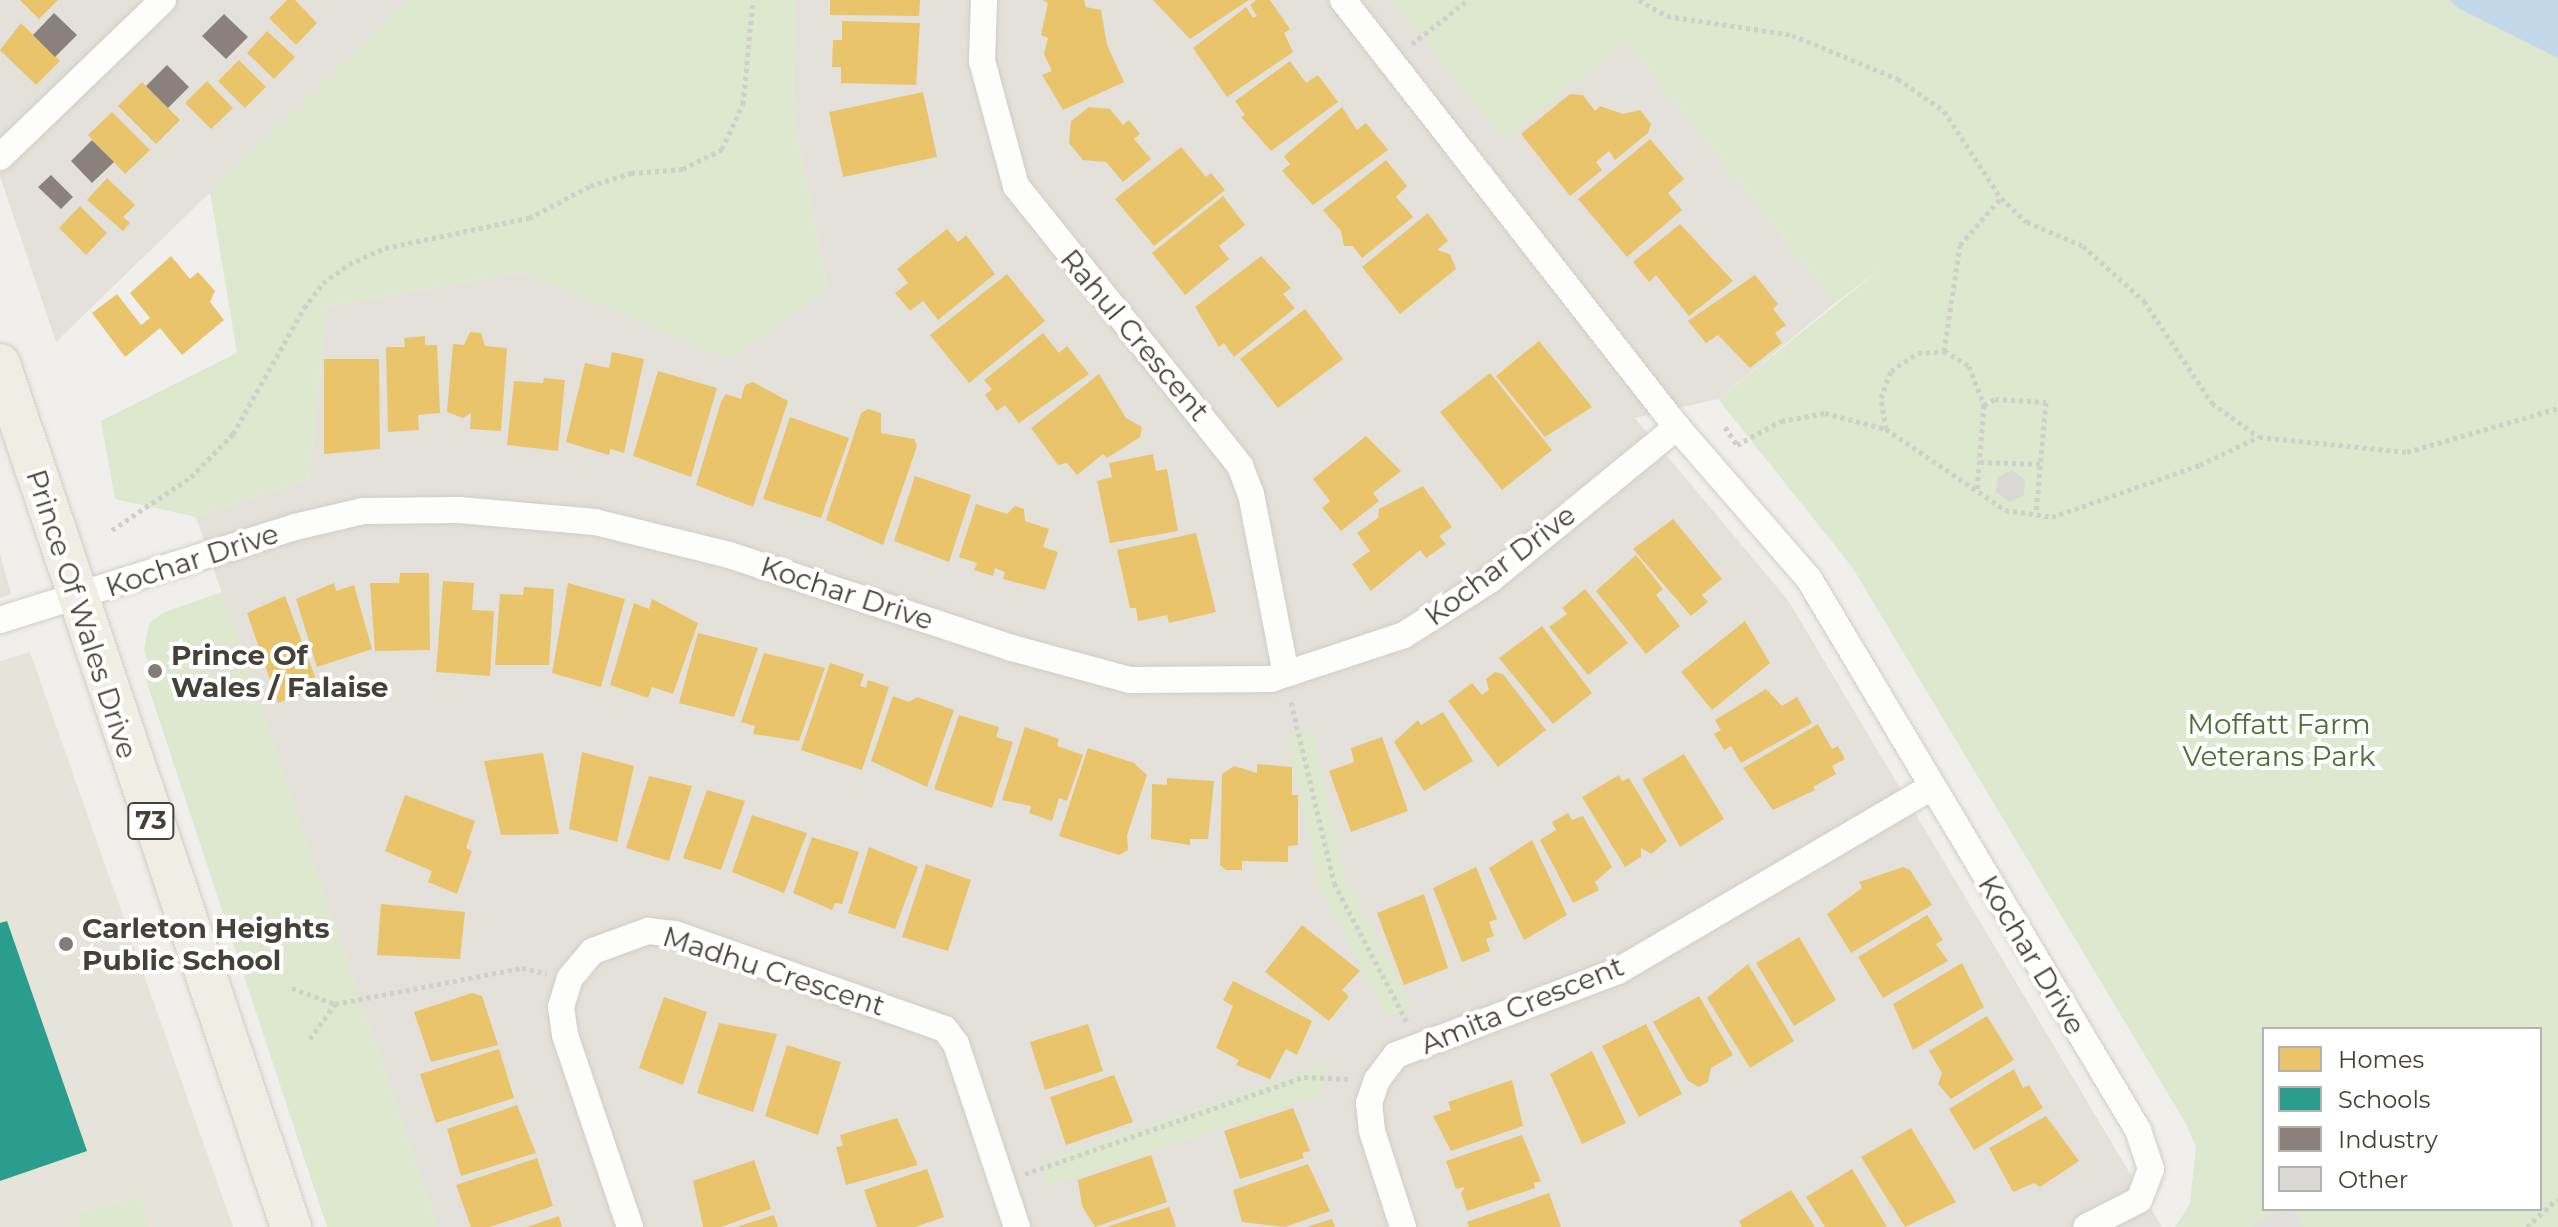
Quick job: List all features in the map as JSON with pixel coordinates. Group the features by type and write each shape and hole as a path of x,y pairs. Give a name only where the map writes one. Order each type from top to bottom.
{"main road":[{"name":"Prince Of Wales Drive","path":"0,364 75,596 291,1227"}],"street":[{"path":"0,157 163,0"},
{"name":"Rahul Crescent","path":"984,0 982,61 1016,186 1240,466 1251,494 1286,674"},
{"path":"1343,0 1388,63 1677,427"},
{"name":"Kochar Drive","path":"0,620 295,527 363,511 459,510 595,522 729,555 1012,648 1130,680 1271,679 1404,635 1490,580 1677,427 1809,579 2138,1130 2151,1169 2139,1200 2086,1227"},
{"name":"Amita Crescent","path":"1377,1080 1396,1055 1618,971 1931,787"},
{"name":"Madhu Crescent","path":"570,978 593,951 620,939 648,931 675,934 945,1029 956,1044 1017,1227"},
{"path":"570,978 561,1007 565,1035 630,1227"},
{"path":"1377,1080 1369,1103 1372,1131 1403,1227"}],"path":[{"path":"112,530 191,477 233,434 304,308 323,283 349,264 385,248 529,218 590,186 631,173 683,169 722,149 743,104 753,0"},
{"path":"1388,63 1468,0"},
{"path":"1639,0 1667,16 1792,35 1898,79 1944,111 2001,198 2027,222 2083,246 2144,301 2212,403 2259,437 2407,452 2558,408"},
{"path":"1944,351 1960,245 2001,198"},
{"path":"1886,429 1881,398 1891,371 1918,353 1944,351 1969,366 1984,405 1977,491"},
{"path":"1984,405 1995,399 2046,402 2036,514"},
{"path":"1725,427 1737,445 1781,421 1825,413 1886,429 2005,510 2052,517 2200,465 2259,437"},
{"path":"1980,462 2040,464"},
{"path":"1286,674 1334,883 1420,1046"},
{"path":"292,988 335,1004 522,968 570,978"},
{"path":"310,1039 335,1004"},
{"path":"1002,1182 1304,1077 1377,1080"},
{"path":"2527,1227 2558,1198"}],"shaded area":[{"path":"0,0 408,0 56,342 0,176"},
{"path":"795,0 1393,0 1504,139 1626,42 1835,303 1718,399 1635,418 1788,600 2162,1227 438,1227 196,517 309,479 327,306 524,272 571,288 828,290 793,112"},
{"path":"0,554 11,594 0,598"},
{"name":"Carleton Heights Public School","path":"30,652 233,1227 0,1227 0,661"},
{"path":"2277,1211 2294,1211 2304,1227 2251,1227"}],"green space":[{"path":"408,0 795,0 793,112 828,290 729,359 524,272 327,306 309,479 196,517 115,499 101,421 237,353 210,192"},
{"name":"Moffatt Farm Veterans Park","path":"1393,0 2450,0 2558,58 2558,1227 2175,1227 2190,1204 2196,1147 2186,1124 1852,567 1718,399 1882,268 1835,303 1626,42 1504,140"},
{"path":"222,592 438,1227 327,1227 146,680 152,677 144,650 149,624 162,613"},
{"path":"1313,728 1345,879 1413,1008 1387,1017 1319,888 1287,734"},
{"path":"1329,1063 1322,1094 1047,1187 1038,1162"},
{"path":"140,1197 148,1227 80,1227 77,1215"}],"water":[{"path":"2450,0 2558,0 2558,58 2458,8"}],"building: Homes":[{"path":"20,0 58,0 39,19"},
{"path":"287,0 295,0 317,23 296,45 269,18"},
{"path":"830,0 920,0 919,16 830,15"},
{"path":"1042,0 1084,0 1086,7 1101,10 1107,45 1124,82 1063,110 1042,75 1052,71 1044,54 1048,38 1041,35 1048,3"},
{"path":"1153,0 1249,0 1190,39"},
{"path":"1256,0 1270,0 1290,29 1284,33 1293,52 1227,97 1193,48 1246,7 1253,18 1257,16 1250,5"},
{"path":"842,21 920,23 916,85 841,83 841,67 832,67 833,40 842,40"},
{"path":"21,23 60,61 36,85 0,50"},
{"path":"267,31 295,57 274,79 247,53"},
{"path":"239,60 266,87 245,108 218,81"},
{"path":"1290,61 1306,83 1318,75 1338,102 1271,151 1241,117 1245,115 1235,101"},
{"path":"207,81 233,108 211,129 185,103"},
{"path":"142,82 180,120 156,144 118,106"},
{"path":"923,92 937,157 843,177 829,112"},
{"path":"1570,94 1583,95 1595,111 1600,106 1623,114 1640,110 1651,124 1648,133 1615,160 1609,151 1596,162 1602,170 1570,196 1521,134"},
{"path":"1089,107 1110,109 1123,125 1129,120 1140,134 1134,139 1151,159 1123,182 1106,162 1083,160 1069,143 1071,121"},
{"path":"1342,107 1357,130 1366,123 1388,150 1313,205 1282,171 1290,164 1284,156"},
{"path":"112,112 150,150 125,174 88,135"},
{"path":"1650,139 1684,179 1668,193 1682,210 1627,257 1578,199"},
{"path":"1181,147 1206,177 1211,173 1225,190 1154,246 1115,199"},
{"path":"1386,160 1407,186 1396,197 1413,217 1362,258 1353,246 1344,246 1341,231 1323,210"},
{"path":"107,178 135,205 123,217 130,223 123,231 87,200"},
{"path":"1223,196 1245,225 1219,246 1229,259 1185,295 1152,253"},
{"path":"80,206 107,233 86,255 59,228"},
{"path":"1428,213 1448,241 1437,250 1450,254 1456,269 1400,314 1362,267"},
{"path":"1680,224 1733,281 1689,316 1656,275 1649,282 1633,262"},
{"path":"947,229 958,242 966,235 995,274 938,320 923,301 910,311 895,293 908,283 897,269"},
{"path":"171,256 190,279 198,272 215,291 210,302 224,320 182,355 160,328 125,357 92,313 117,294 141,325 150,318 130,293"},
{"path":"1261,256 1291,288 1283,294 1295,308 1234,357 1224,343 1219,347 1195,307"},
{"path":"1007,274 1045,321 969,383 930,335"},
{"path":"1755,275 1778,304 1773,309 1786,325 1775,333 1782,343 1750,368 1718,335 1706,343 1688,321"},
{"path":"1305,309 1343,359 1278,408 1240,359"},
{"path":"470,332 481,333 485,346 507,348 501,431 470,429 471,413 463,418 447,412 453,344 464,345"},
{"path":"1043,333 1059,353 1067,346 1089,374 1019,423 1005,405 997,411 985,395 992,389 984,380"},
{"path":"425,336 425,345 437,345 440,413 418,415 419,430 388,432 386,347 405,347 404,338"},
{"path":"1539,341 1592,407 1545,437 1496,376"},
{"path":"612,352 644,359 624,453 610,449 609,455 566,442 585,363 609,368"},
{"path":"324,359 379,359 380,449 324,454"},
{"path":"658,371 717,388 691,477 633,456"},
{"path":"1490,373 1552,450 1502,490 1440,412"},
{"path":"1099,374 1126,418 1142,427 1140,437 1107,458 1103,454 1077,475 1067,463 1058,465 1031,428"},
{"path":"544,378 565,380 558,451 507,445 514,381 543,383"},
{"path":"753,382 788,401 753,507 696,485 721,402 726,394 741,399 745,385"},
{"path":"868,409 881,413 881,433 914,439 917,446 883,545 826,520 861,413"},
{"path":"790,417 849,438 821,518 763,499"},
{"path":"1366,436 1401,471 1373,493 1379,501 1341,531 1322,508 1330,501 1313,479"},
{"path":"1153,454 1156,471 1167,469 1178,531 1110,543 1097,481 1112,477 1109,463"},
{"path":"915,476 971,495 949,562 894,541"},
{"path":"1423,486 1452,527 1439,536 1446,544 1426,558 1420,550 1371,591 1352,564 1370,551 1357,533 1378,518 1379,509"},
{"path":"976,504 1007,514 1015,506 1024,509 1025,521 1049,529 1043,547 1058,552 1045,590 1003,579 1005,572 995,568 993,576 974,570 977,563 959,557"},
{"path":"1673,519 1722,579 1702,595 1708,602 1691,616 1633,549"},
{"path":"1196,533 1216,612 1169,623 1167,615 1138,621 1136,608 1130,608 1117,550"},
{"path":"1636,555 1663,589 1656,595 1680,626 1646,654 1596,591"},
{"path":"400,573 429,573 430,650 375,651 370,583 399,583"},
{"path":"443,581 474,583 472,610 494,611 490,676 436,672"},
{"path":"334,583 336,591 354,585 372,649 317,667 296,599"},
{"path":"568,583 625,599 601,687 552,673"},
{"path":"524,587 554,589 549,665 495,665 500,594 523,595"},
{"path":"1585,589 1628,643 1588,675 1549,627 1567,614 1562,608"},
{"path":"285,596 319,688 278,703 247,613"},
{"path":"652,599 698,623 673,694 652,687 648,698 610,685 634,603 649,609"},
{"path":"1745,621 1770,663 1712,710 1681,672"},
{"path":"1542,626 1592,693 1553,724 1499,658"},
{"path":"698,633 758,648 734,717 679,703"},
{"path":"764,653 825,668 799,741 753,734 755,726 741,722"},
{"path":"830,663 864,674 860,686 866,688 868,680 889,687 862,770 801,750"},
{"path":"1495,672 1503,674 1546,730 1498,767 1448,701 1472,683 1482,695 1489,690 1486,679"},
{"path":"1766,689 1782,706 1797,697 1812,723 1741,763 1731,746 1724,750 1714,734 1721,730 1715,720"},
{"path":"893,696 909,702 917,697 954,710 927,787 871,761"},
{"path":"1443,712 1473,761 1424,791 1394,742 1418,720 1421,725"},
{"path":"959,715 999,727 996,737 1013,742 992,808 934,789"},
{"path":"1818,724 1832,749 1838,746 1845,759 1832,766 1836,774 1813,787 1815,790 1773,810 1743,768"},
{"path":"1025,727 1059,739 1057,746 1083,755 1067,801 1059,798 1052,821 1029,813 1031,806 1002,800"},
{"path":"1382,737 1408,811 1351,832 1329,771 1354,762 1351,748"},
{"path":"1088,748 1134,763 1147,775 1127,835 1128,850 1119,855 1059,836"},
{"path":"582,752 634,766 617,842 569,829"},
{"path":"543,753 559,834 501,835 484,761"},
{"path":"1684,754 1724,819 1680,847 1642,779"},
{"path":"1257,764 1292,767 1292,795 1298,795 1298,845 1288,846 1288,862 1242,861 1242,870 1226,870 1220,865 1222,774 1234,766 1257,773"},
{"path":"1619,775 1622,781 1629,778 1667,841 1651,854 1641,848 1641,857 1625,867 1582,797"},
{"path":"649,776 692,786 669,861 626,848"},
{"path":"1167,778 1214,781 1208,839 1190,839 1190,845 1151,839 1152,784 1167,785"},
{"path":"707,790 745,801 721,870 683,858"},
{"path":"405,795 475,821 466,848 472,851 457,894 428,882 432,871 385,851"},
{"path":"1568,813 1572,820 1583,816 1612,867 1595,882 1599,890 1573,903 1540,840 1556,830 1552,822"},
{"path":"752,815 807,833 784,893 732,872"},
{"path":"812,837 859,852 842,904 835,903 832,910 793,893"},
{"path":"1532,840 1567,915 1524,940 1489,868"},
{"path":"869,847 918,867 895,929 848,913"},
{"path":"926,864 971,880 948,951 902,937"},
{"path":"1476,867 1497,919 1489,922 1494,936 1486,939 1490,951 1462,962 1433,888"},
{"path":"1903,867 1910,870 1932,905 1851,953 1827,914 1862,888 1859,882"},
{"path":"1424,894 1448,968 1404,985 1377,913"},
{"path":"381,904 465,912 460,959 377,955"},
{"path":"1927,915 1943,940 1936,944 1948,961 1883,998 1858,957"},
{"path":"1302,925 1360,971 1342,990 1349,996 1329,1021 1265,972"},
{"path":"1799,937 1836,1000 1794,1026 1756,963"},
{"path":"1962,963 1984,1007 1913,1050 1893,1004"},
{"path":"1748,964 1794,1041 1750,1068 1707,998"},
{"path":"1233,981 1312,1021 1297,1055 1286,1049 1270,1079 1236,1065 1239,1060 1216,1048 1233,1006 1223,1000"},
{"path":"472,993 482,996 498,1045 431,1062 414,1012"},
{"path":"1699,996 1733,1055 1711,1068 1708,1082 1699,1087 1688,1081 1653,1022"},
{"path":"664,997 707,1012 683,1085 639,1068"},
{"path":"1987,1016 2014,1060 1951,1099 1938,1084 1942,1073 1929,1051"},
{"path":"719,1023 777,1034 753,1112 697,1093"},
{"path":"1088,1024 1103,1071 1045,1090 1030,1042"},
{"path":"1646,1024 1682,1094 1639,1117 1602,1046"},
{"path":"787,1045 841,1062 818,1135 765,1116"},
{"path":"499,1049 514,1098 436,1123 420,1074"},
{"path":"1592,1051 1626,1123 1582,1144 1550,1074"},
{"path":"2014,1069 2023,1088 2029,1085 2043,1108 1974,1150 1949,1109"},
{"path":"1114,1075 1133,1122 1066,1145 1050,1097"},
{"path":"1512,1080 1523,1126 1451,1151 1433,1116 1451,1110 1448,1102"},
{"path":"517,1105 536,1153 461,1176 447,1129"},
{"path":"1293,1108 1310,1151 1302,1153 1304,1158 1240,1179 1224,1131"},
{"path":"2046,1116 2079,1161 2040,1187 2034,1183 2013,1192 1989,1148"},
{"path":"897,1118 918,1165 846,1185 836,1147 843,1146 840,1135"},
{"path":"1911,1128 1956,1202 1905,1227 1861,1157"},
{"path":"1522,1135 1541,1181 1534,1183 1535,1188 1467,1211 1461,1193 1465,1187 1456,1189 1446,1161"},
{"path":"1151,1155 1167,1202 1095,1227 1082,1206 1078,1180"},
{"path":"537,1158 553,1206 490,1227 471,1227 456,1185"},
{"path":"754,1160 771,1209 721,1227 703,1227 693,1181"},
{"path":"1308,1164 1330,1211 1285,1227 1242,1222 1233,1190"},
{"path":"927,1169 944,1217 915,1227 877,1227 864,1190"},
{"path":"1852,1169 1887,1227 1825,1227 1806,1197"},
{"path":"1791,1190 1815,1227 1742,1227 1739,1221"},
{"path":"1549,1193 1561,1227 1469,1227 1467,1222"},
{"path":"1169,1207 1176,1227 1109,1227 1109,1226"},
{"path":"774,1215 778,1227 739,1227 739,1226"},
{"path":"559,1216 562,1227 527,1227"},
{"path":"1332,1219 1335,1227 1309,1227 1309,1226"}],"building: Schools":[{"path":"7,921 87,1151 0,1181 0,923"}],"building: Industry":[{"path":"54,13 77,35 55,57 33,35"},
{"path":"224,14 248,37 226,59 202,36"},
{"path":"167,65 189,87 168,108 146,86"},
{"path":"92,140 114,162 92,183 71,161"},
{"path":"51,175 73,197 61,209 38,187"}],"building: Other":[{"path":"2012,470 2025,480 2024,495 2009,502 1996,492 1998,477"}],"place":[{"name":"Prince Of Wales / Falaise","path":"155,671"},
{"name":"Carleton Heights Public School","path":"66,944"}]}
